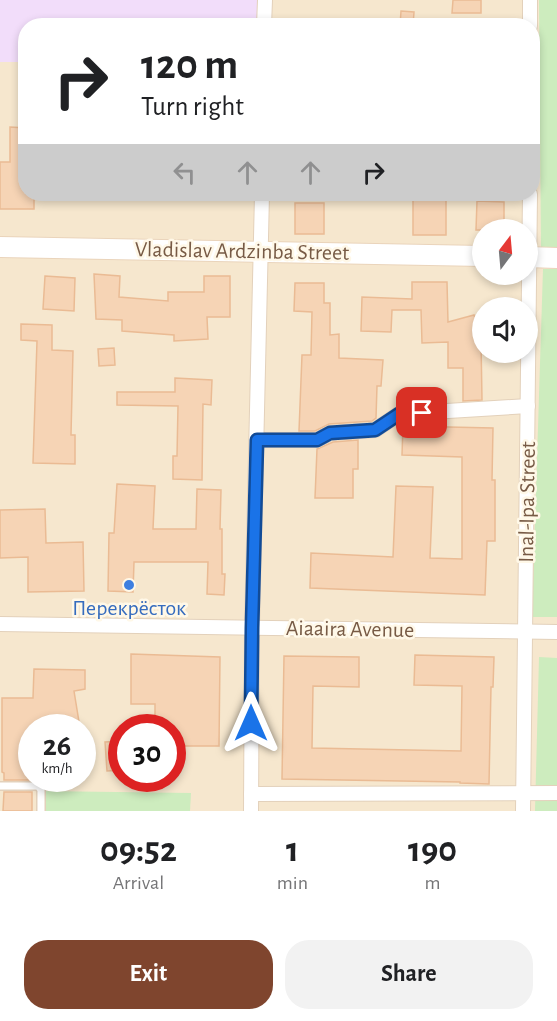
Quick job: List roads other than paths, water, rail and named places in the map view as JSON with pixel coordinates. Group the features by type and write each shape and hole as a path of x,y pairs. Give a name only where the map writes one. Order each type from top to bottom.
{"main road":[{"name":"Vladislav Ardzinba Street","path":"0,247 472,256"},
{"path":"538,257 557,258"}],"street":[{"path":"264,18 265,0"},
{"path":"530,0 530,18"},
{"path":"251,811 252,628 262,201"},
{"name":"Inal-Ipa Street","path":"530,201 530,219"},
{"name":"Inal-Ipa Street","path":"523,811 529,285"},
{"path":"257,440 317,440 330,433 375,430 399,414 528,406"},
{"name":"Aiaaira Avenue","path":"0,624 557,632"},
{"path":"251,794 557,793"}],"lane":[{"path":"0,786 38,786 41,790 41,811"}],"place":[{"name":"Перекрёсток","path":"129,585"}]}
